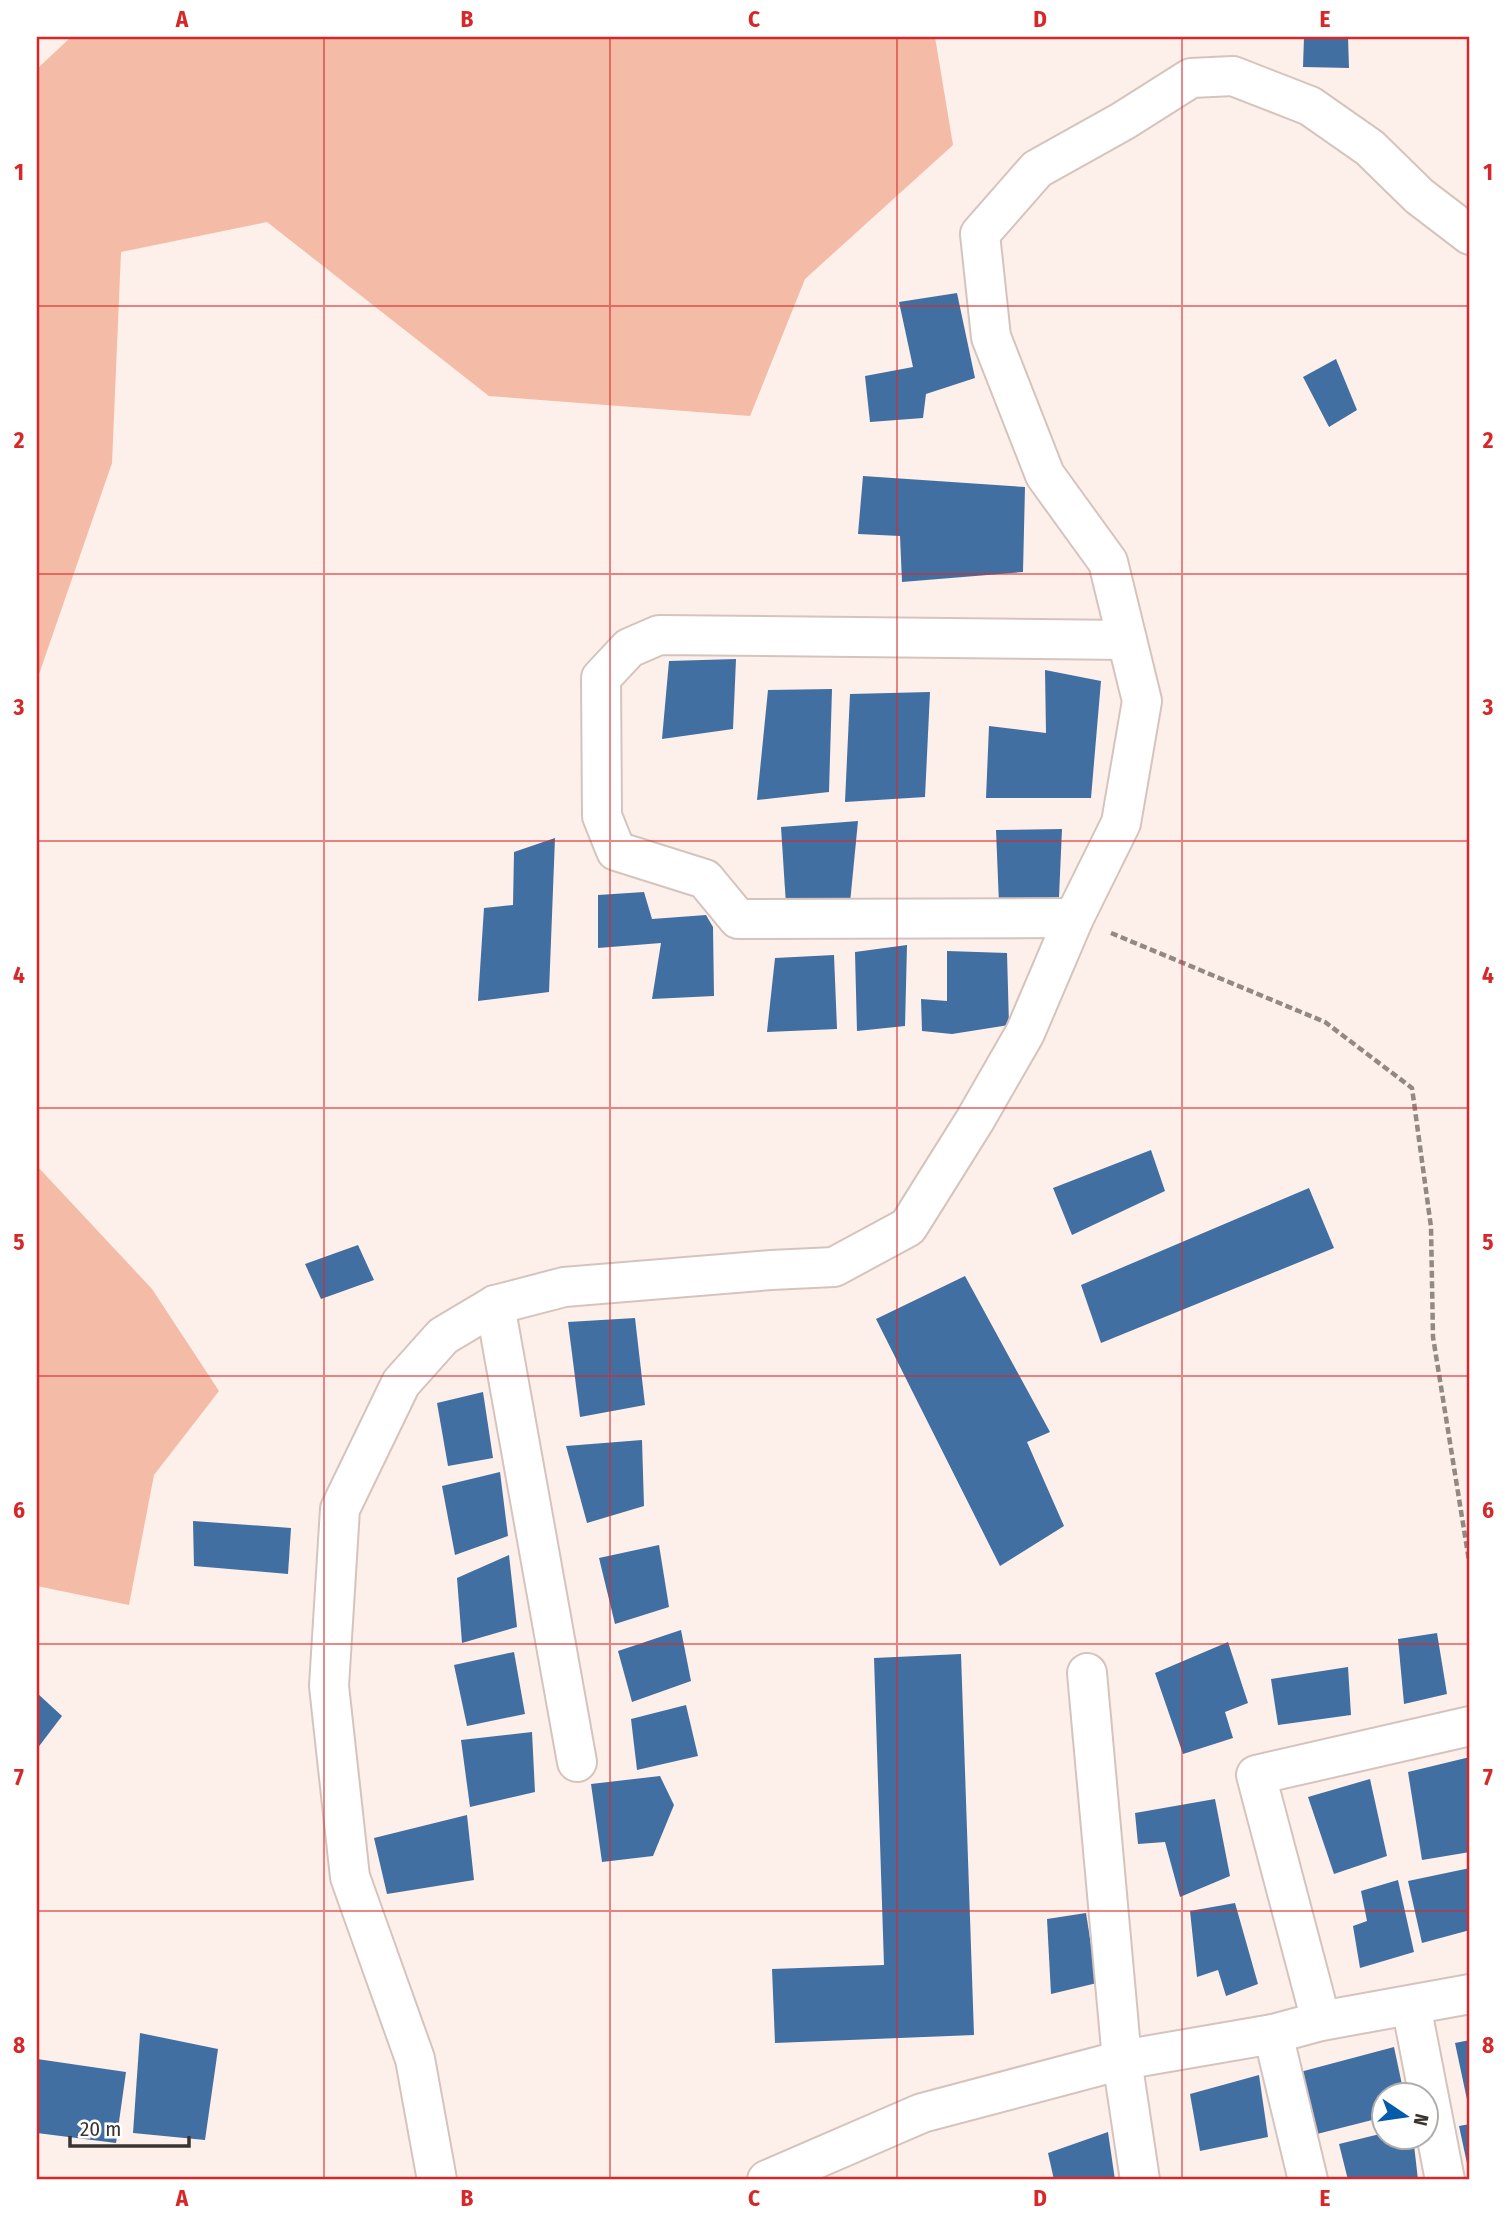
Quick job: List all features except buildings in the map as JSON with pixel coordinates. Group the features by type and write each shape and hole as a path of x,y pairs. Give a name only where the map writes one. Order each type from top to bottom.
{"street":[{"path":"437,2180 415,2059 350,1877 329,1686 340,1509 401,1383 443,1336 495,1305 564,1287 834,1267 908,1227 975,1120 1025,1033 1074,918 1121,823 1142,701 1108,562 1045,474 991,337 980,234 1037,169 1123,121 1191,78 1233,76 1310,106 1370,148 1419,196 1470,235"},
{"path":"1074,918 738,919 705,879 616,851 602,816 601,678 629,648 659,635 1127,640"},
{"path":"495,1305 577,1762"},
{"path":"1087,1674 1122,2060 1140,2180"},
{"path":"1321,2021 1255,1775 1470,1726"},
{"path":"767,2180 922,2113 1122,2060 1273,2034 1321,2021 1470,1994"},
{"path":"1411,2005 1445,2180"},
{"path":"1273,2034 1308,2180"}],"path":[{"path":"1074,918 1325,1022 1412,1088 1431,1227 1433,1337 1470,1567"}],"shaded area":[{"path":"71,37 935,37 953,145 805,279 750,416 489,396 267,222 121,252 112,463 37,680 37,69"},
{"path":"37,1166 152,1289 219,1391 154,1475 129,1605 37,1586"}]}
